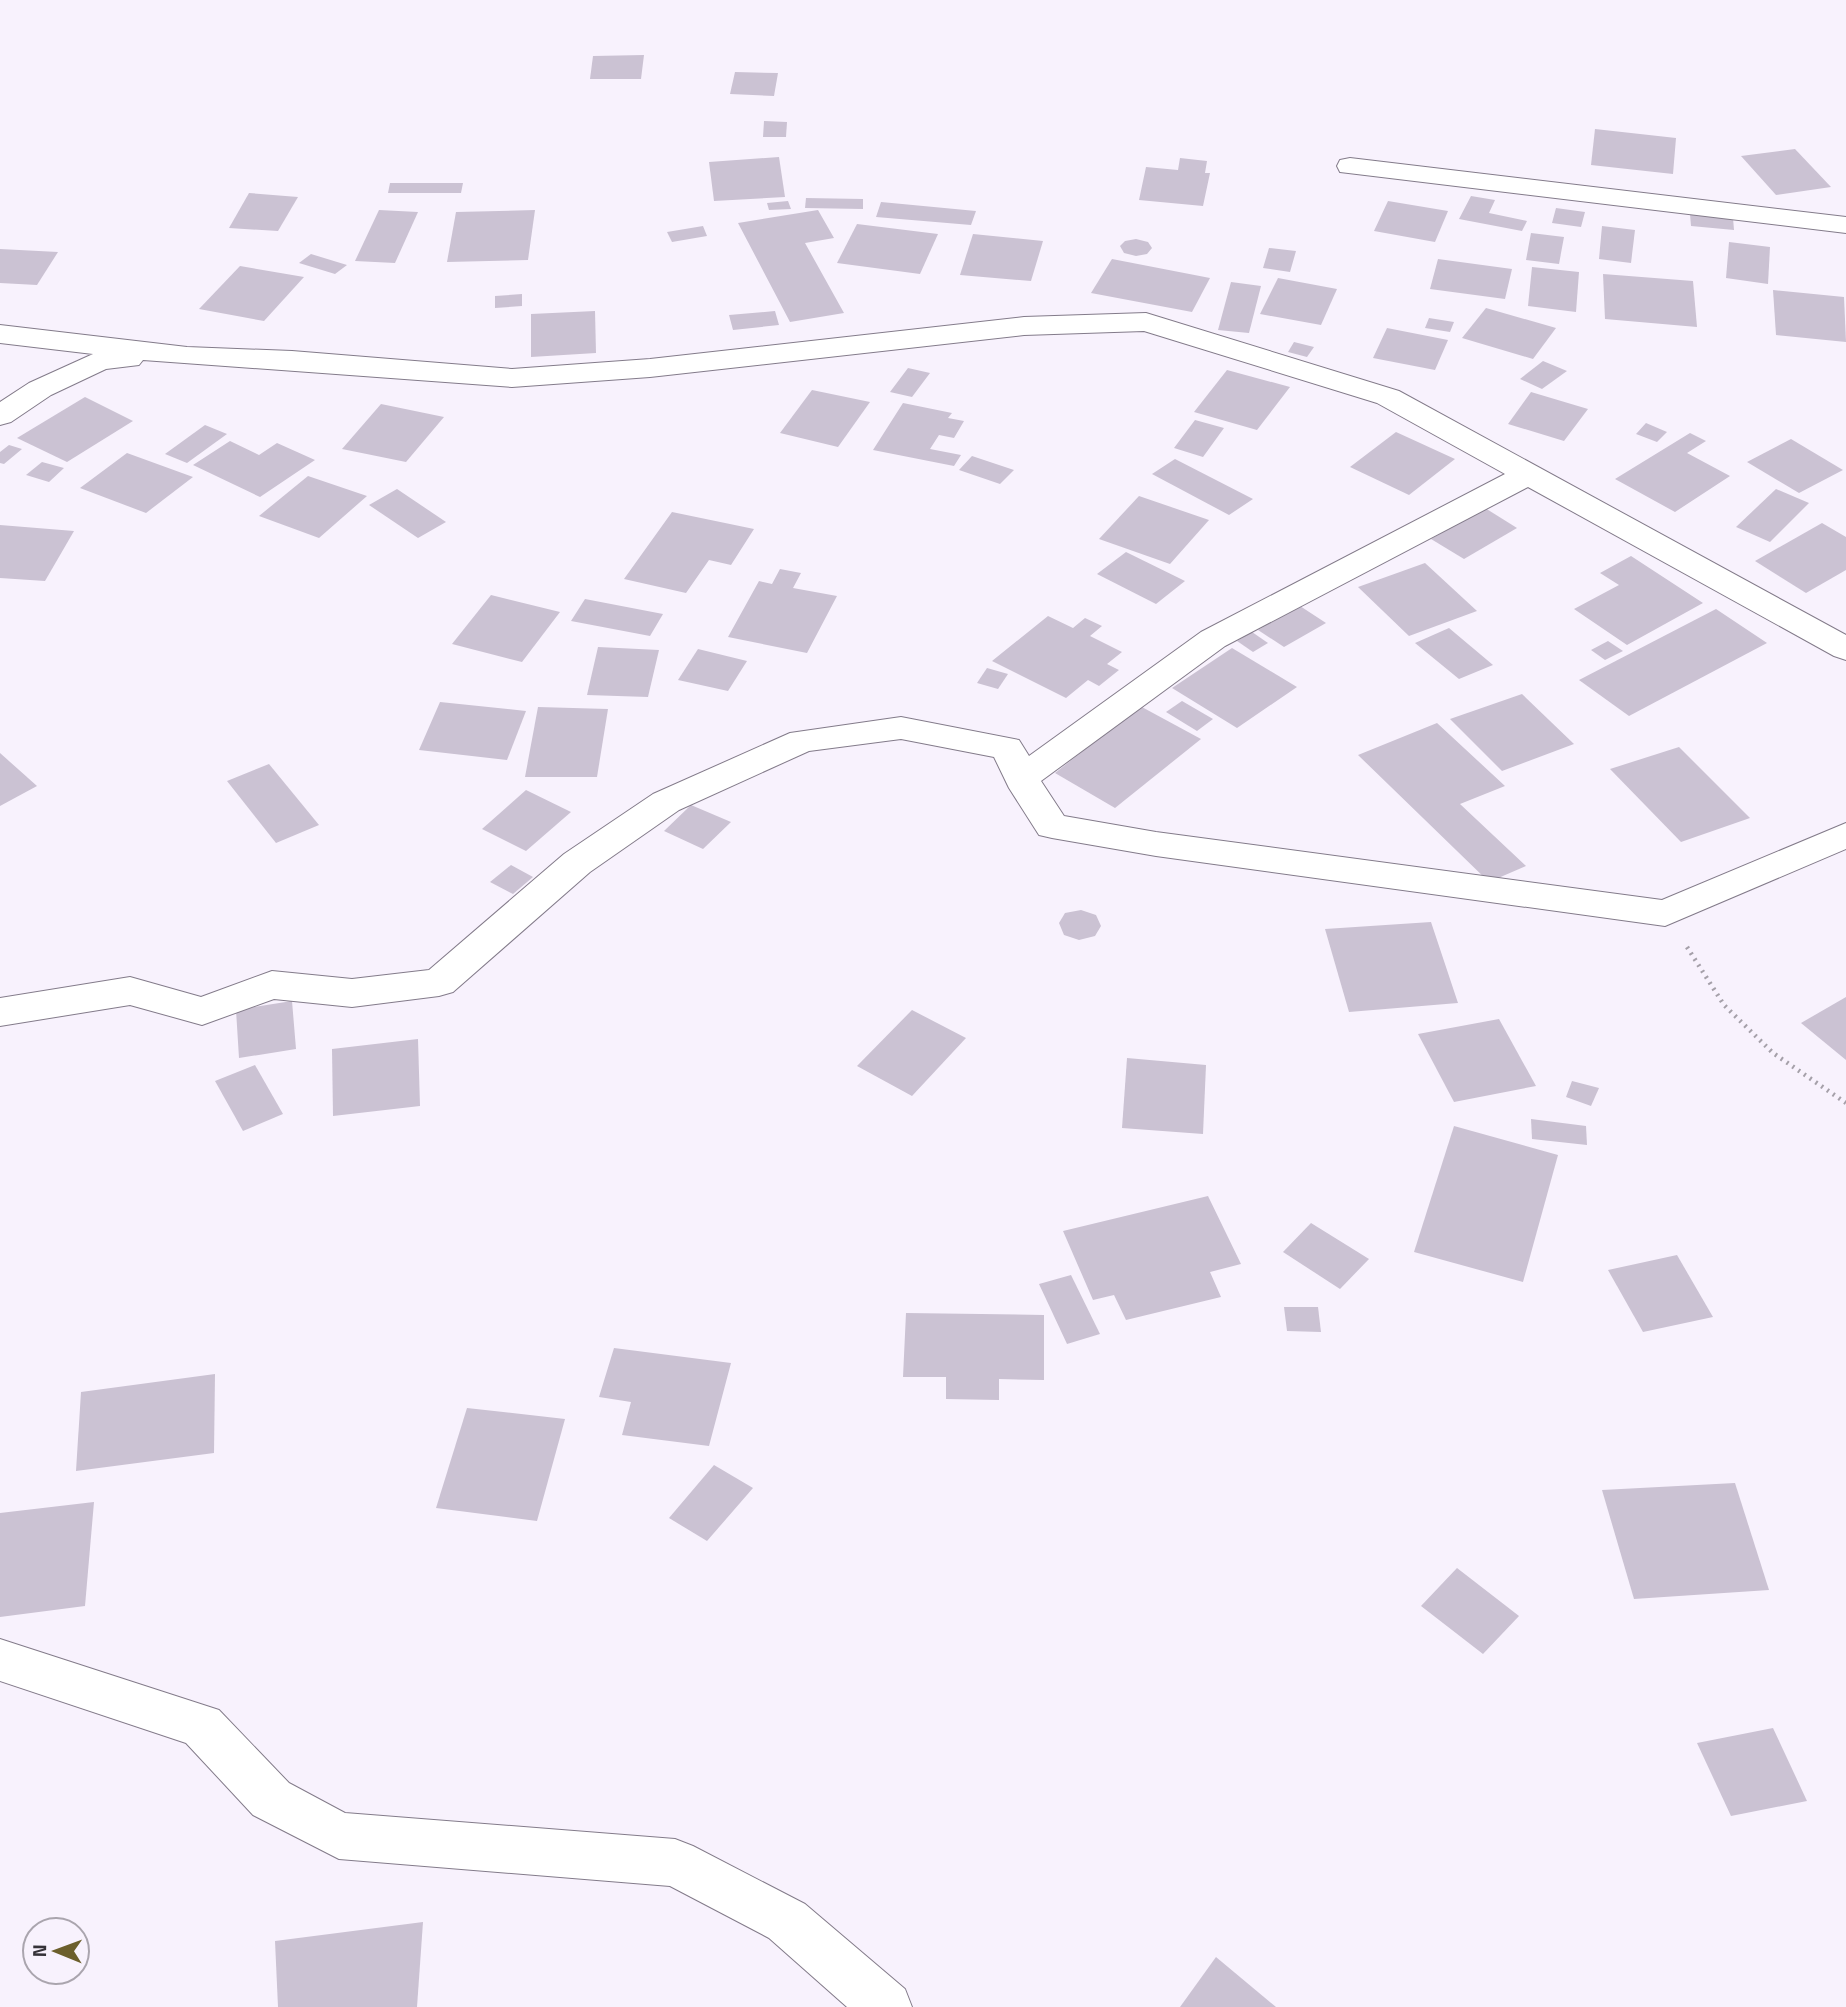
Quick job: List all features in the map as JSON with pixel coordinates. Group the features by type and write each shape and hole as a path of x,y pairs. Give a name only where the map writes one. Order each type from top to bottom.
{"street":[{"path":"1350,166 1846,225"},
{"path":"0,334 187,356 292,360 512,378 650,368 1024,326 1146,322 1388,397 1846,649"},
{"path":"0,416 40,389 100,361 187,356"},
{"path":"1022,778 1213,639 1528,474"},
{"path":"0,1012 130,991 202,1011 272,985 352,993 439,982 577,863 666,802 802,741 901,728 1007,748 1052,826 1156,844 1665,913 1846,835"},
{"path":"0,1660 202,1727 271,1799 339,1836 675,1863 787,1921 886,2007"}],"path":[{"path":"1665,913 1724,1005 1773,1053 1846,1103"}],"building":[{"path":"644,55 641,79 590,79 593,56"},
{"path":"735,72 778,73 774,96 730,94"},
{"path":"764,121 787,122 786,137 763,137"},
{"path":"1595,129 1676,138 1673,174 1591,165"},
{"path":"1795,149 1831,187 1776,195 1741,156"},
{"path":"779,157 785,197 714,201 709,162"},
{"path":"1180,158 1207,161 1205,173 1210,173 1203,206 1139,200 1146,167 1178,170"},
{"path":"390,183 463,183 461,193 388,193"},
{"path":"249,193 298,197 278,231 229,228"},
{"path":"1471,196 1495,200 1489,213 1527,221 1522,231 1459,219"},
{"path":"806,198 863,199 863,209 805,208"},
{"path":"788,201 791,209 769,210 767,203"},
{"path":"1388,201 1448,211 1435,242 1374,231"},
{"path":"881,202 976,211 971,225 876,217"},
{"path":"1556,208 1585,212 1581,227 1552,223"},
{"path":"379,210 418,212 395,263 355,261"},
{"path":"535,210 528,260 447,262 456,212"},
{"path":"818,210 834,238 805,243 844,313 790,322 738,223"},
{"path":"1690,214 1733,218 1734,230 1691,226"},
{"path":"857,224 938,234 920,274 837,263"},
{"path":"703,226 707,236 672,242 667,232"},
{"path":"1602,226 1635,230 1631,263 1599,259"},
{"path":"1531,233 1564,237 1559,264 1526,260"},
{"path":"973,234 1043,241 1031,281 960,275"},
{"path":"1136,239 1148,242 1152,248 1147,254 1136,256 1124,253 1120,246 1125,241"},
{"path":"1729,242 1770,247 1768,284 1726,278"},
{"path":"1269,248 1296,251 1290,272 1263,268"},
{"path":"0,249 58,252 37,285 0,283"},
{"path":"311,254 347,265 335,274 299,263"},
{"path":"1112,259 1210,278 1192,312 1091,293"},
{"path":"1438,259 1512,269 1505,299 1430,289"},
{"path":"240,266 304,277 264,321 199,309"},
{"path":"1532,267 1579,272 1576,312 1528,306"},
{"path":"1603,274 1693,281 1697,327 1605,319"},
{"path":"1278,278 1337,289 1321,325 1260,314"},
{"path":"1231,282 1261,286 1249,333 1218,330"},
{"path":"1773,290 1844,297 1846,342 1776,335"},
{"path":"522,294 522,306 495,308 495,296"},
{"path":"1486,308 1556,328 1533,359 1462,338"},
{"path":"595,311 596,353 531,357 531,314"},
{"path":"775,311 779,325 733,330 729,315"},
{"path":"1429,318 1454,322 1450,332 1425,328"},
{"path":"1387,328 1448,340 1435,370 1373,358"},
{"path":"1294,342 1314,347 1307,357 1288,352"},
{"path":"1543,361 1567,371 1542,389 1520,379"},
{"path":"908,368 930,373 912,397 890,392"},
{"path":"1227,370 1290,387 1257,430 1194,412"},
{"path":"812,390 870,402 838,447 780,433"},
{"path":"1531,392 1588,409 1564,441 1508,424"},
{"path":"85,397 133,421 67,462 17,438"},
{"path":"903,403 952,413 948,418 964,421 954,438 939,435 930,449 961,455 954,466 873,450"},
{"path":"381,404 444,417 406,462 342,449"},
{"path":"1195,420 1224,428 1203,457 1174,448"},
{"path":"1646,423 1667,432 1657,442 1636,434"},
{"path":"205,425 227,434 187,463 165,454"},
{"path":"1396,432 1455,459 1409,495 1350,467"},
{"path":"1690,433 1706,441 1687,453 1730,476 1675,512 1615,479"},
{"path":"1791,439 1843,470 1799,493 1747,462"},
{"path":"230,441 259,455 277,443 315,460 260,497 193,465"},
{"path":"9,445 22,449 4,464 0,463 0,452"},
{"path":"127,453 193,477 146,513 80,488"},
{"path":"972,456 1014,470 1000,484 959,470"},
{"path":"1175,459 1253,499 1229,515 1152,474"},
{"path":"42,462 64,468 49,482 26,475"},
{"path":"308,476 367,496 319,538 259,516"},
{"path":"397,489 446,522 418,538 369,505"},
{"path":"1776,489 1809,503 1770,542 1736,527"},
{"path":"1139,496 1209,520 1170,564 1099,539"},
{"path":"1485,508 1517,528 1464,559 1431,539"},
{"path":"672,512 754,529 731,565 709,560 686,593 624,579"},
{"path":"1822,523 1846,537 1846,570 1806,593 1755,561"},
{"path":"0,525 74,531 45,581 0,578"},
{"path":"1126,552 1185,581 1156,604 1097,574"},
{"path":"1631,556 1703,603 1627,645 1574,609 1619,585 1600,573"},
{"path":"1425,563 1477,611 1409,636 1358,587"},
{"path":"780,569 801,573 793,588 837,596 807,653 728,637 759,581 772,584"},
{"path":"491,595 560,612 522,662 452,644"},
{"path":"585,599 663,614 650,636 571,621"},
{"path":"1300,606 1326,623 1284,647 1258,630"},
{"path":"1716,609 1767,643 1629,716 1579,680"},
{"path":"1048,616 1073,628 1085,618 1102,626 1090,636 1122,652 1107,664 1119,670 1099,686 1088,680 1066,698 992,661"},
{"path":"1449,628 1493,665 1459,679 1415,643"},
{"path":"1252,632 1268,643 1253,652 1237,641"},
{"path":"1608,641 1623,651 1605,660 1591,650"},
{"path":"598,647 659,650 648,697 587,695"},
{"path":"1232,648 1297,687 1237,728 1172,688"},
{"path":"698,649 747,661 728,691 678,680"},
{"path":"987,668 1008,674 998,689 977,683"},
{"path":"1522,694 1574,744 1502,771 1450,719"},
{"path":"1182,701 1213,719 1197,731 1166,712"},
{"path":"440,702 526,711 507,760 419,750"},
{"path":"1140,706 1201,739 1115,808 1055,773"},
{"path":"538,707 608,709 597,777 525,777"},
{"path":"1437,723 1505,786 1460,804 1526,866 1489,882 1358,755"},
{"path":"1679,747 1750,818 1681,842 1610,769"},
{"path":"0,753 37,786 0,806"},
{"path":"269,764 319,825 276,843 227,781"},
{"path":"526,790 571,812 526,851 482,829"},
{"path":"691,805 731,822 703,849 664,831"},
{"path":"511,865 533,877 513,894 490,882"},
{"path":"1081,910 1096,915 1101,926 1095,936 1079,940 1064,935 1059,923 1065,913"},
{"path":"1431,922 1458,1003 1349,1012 1325,929"},
{"path":"1846,997 1846,1060 1801,1023"},
{"path":"292,1001 296,1049 239,1058 236,1010"},
{"path":"912,1010 966,1038 912,1096 857,1066"},
{"path":"1499,1019 1536,1086 1454,1102 1418,1034"},
{"path":"418,1039 420,1106 333,1116 332,1049"},
{"path":"1127,1058 1206,1065 1203,1134 1122,1128"},
{"path":"255,1065 283,1114 243,1131 215,1081"},
{"path":"1572,1081 1599,1088 1591,1106 1566,1097"},
{"path":"1531,1119 1586,1126 1587,1145 1532,1139"},
{"path":"1454,1126 1558,1155 1523,1282 1414,1252"},
{"path":"1208,1196 1241,1264 1210,1272 1221,1297 1126,1320 1114,1295 1093,1300 1063,1231"},
{"path":"1311,1223 1369,1259 1340,1289 1283,1252"},
{"path":"1677,1255 1713,1317 1643,1332 1608,1270"},
{"path":"1071,1275 1100,1334 1067,1344 1039,1284"},
{"path":"1284,1307 1318,1307 1321,1332 1287,1331"},
{"path":"906,1313 1044,1315 1044,1380 999,1379 999,1400 946,1399 946,1377 903,1377"},
{"path":"614,1348 731,1363 709,1446 622,1435 631,1402 599,1397"},
{"path":"215,1374 214,1453 76,1471 81,1392"},
{"path":"467,1408 565,1419 537,1521 436,1508"},
{"path":"714,1465 753,1488 707,1541 669,1518"},
{"path":"1735,1483 1769,1590 1634,1599 1602,1490"},
{"path":"94,1502 85,1606 0,1617 0,1513"},
{"path":"1457,1568 1519,1616 1483,1654 1421,1606"},
{"path":"1773,1728 1807,1801 1731,1816 1697,1743"},
{"path":"423,1922 417,2007 278,2007 275,1941"},
{"path":"1216,1957 1276,2007 1180,2007"}]}
